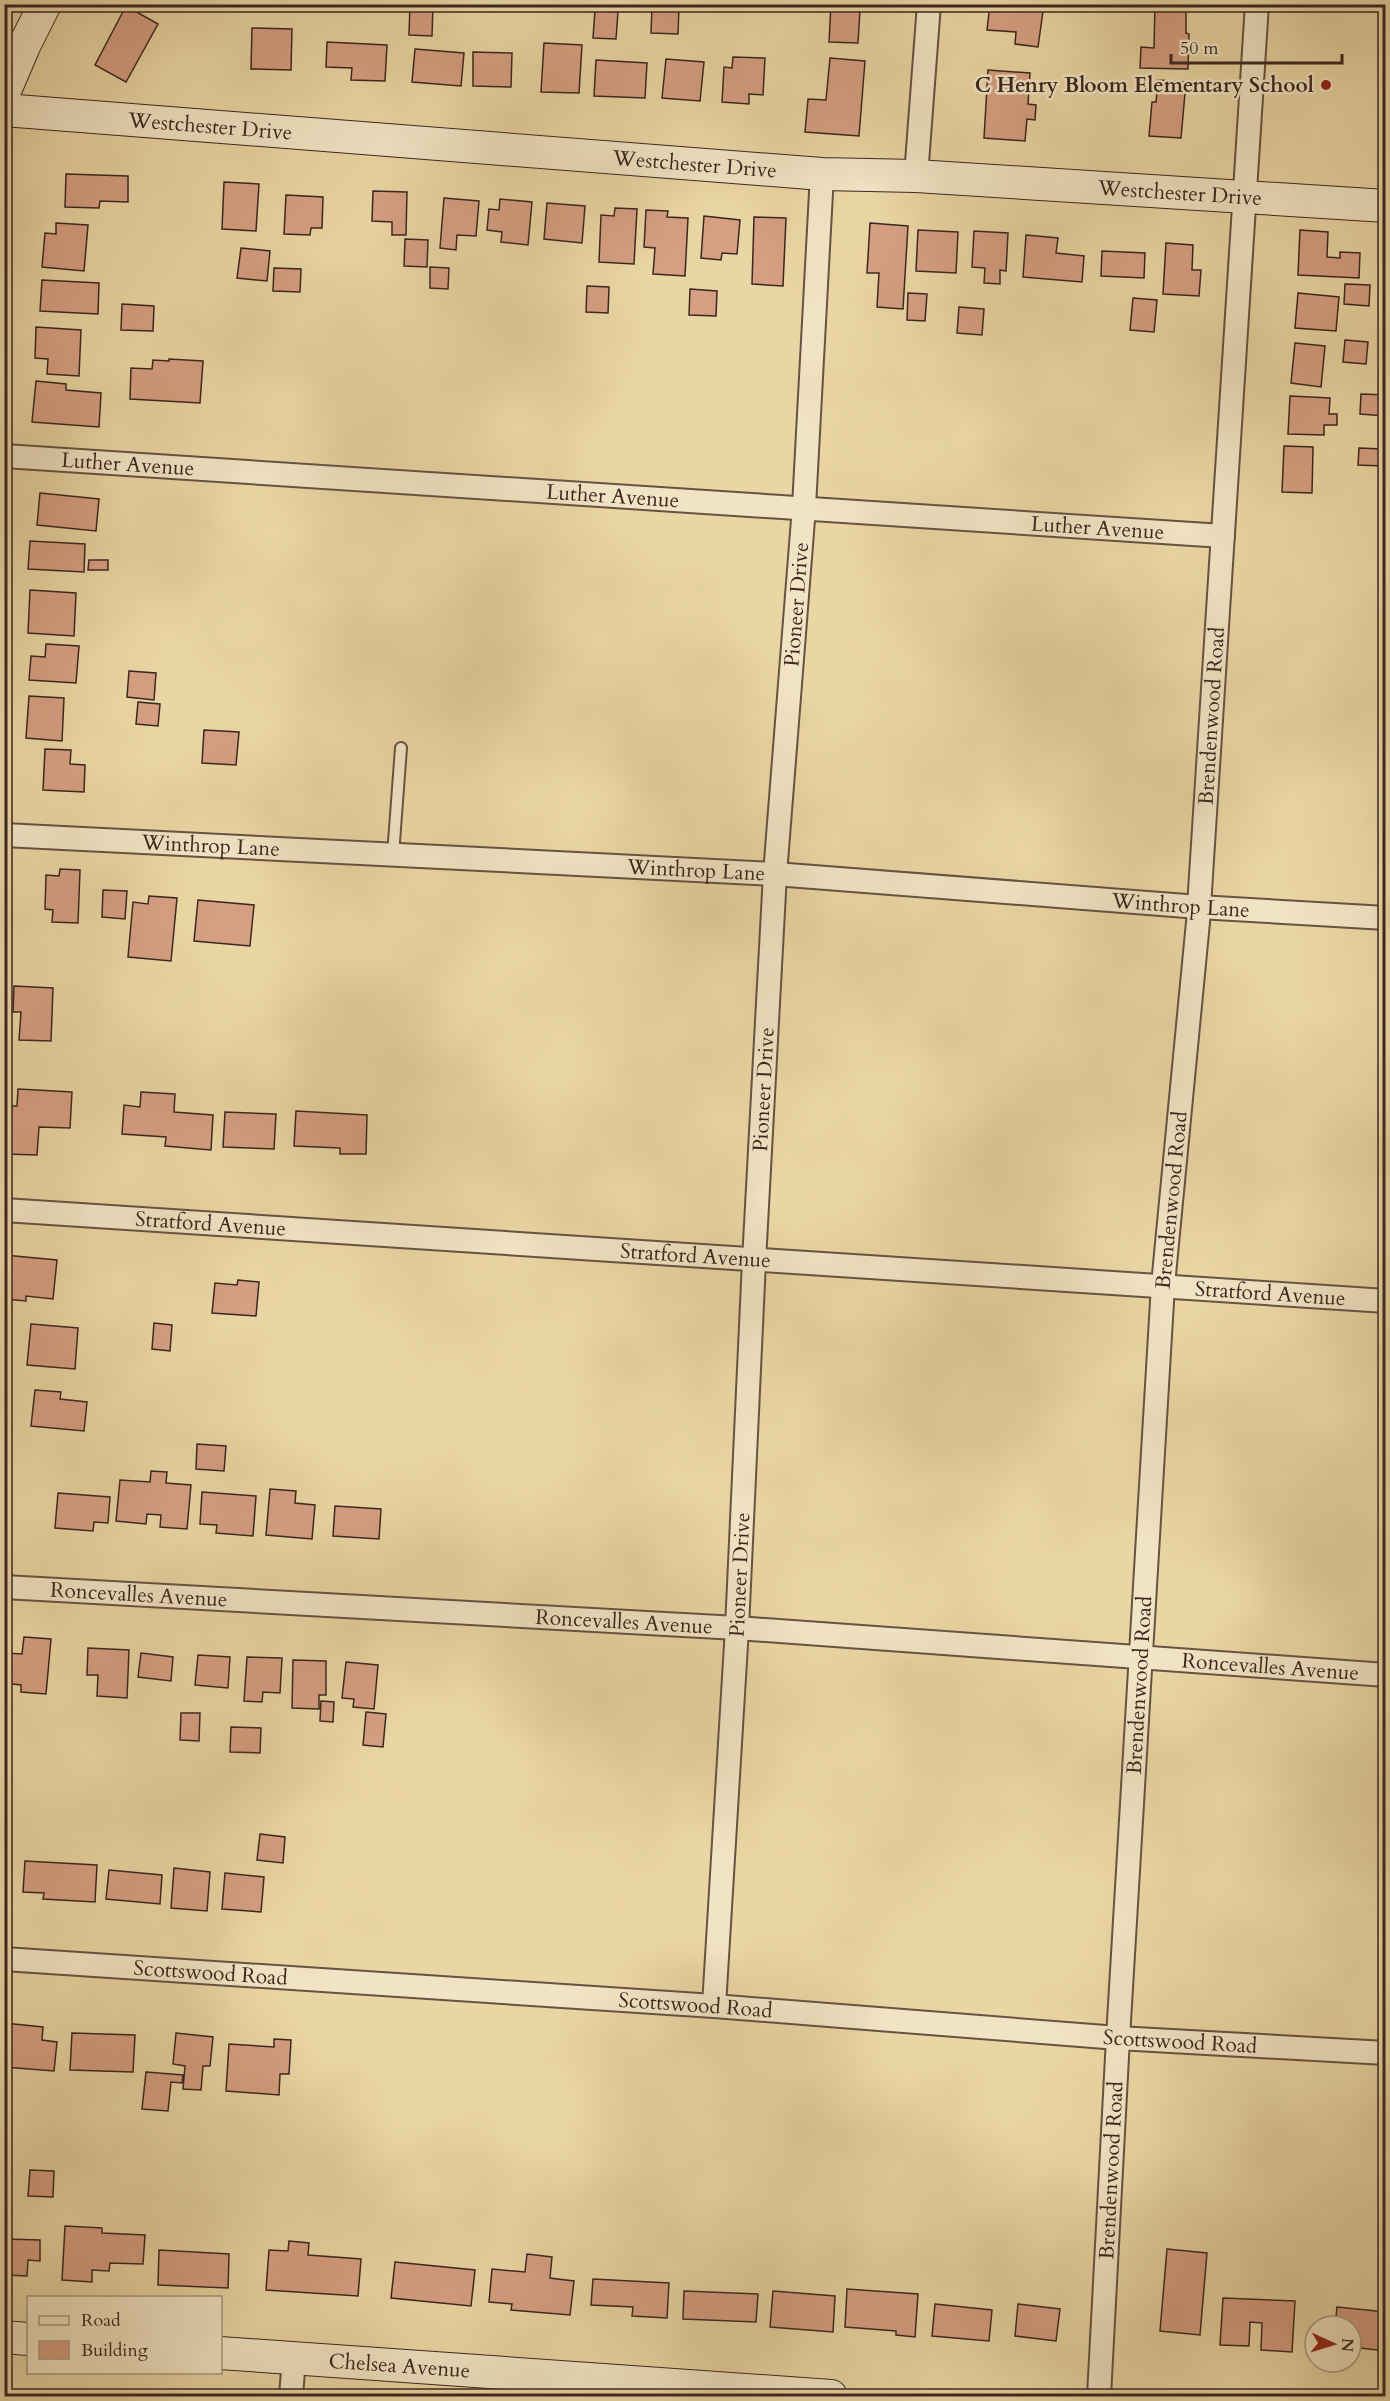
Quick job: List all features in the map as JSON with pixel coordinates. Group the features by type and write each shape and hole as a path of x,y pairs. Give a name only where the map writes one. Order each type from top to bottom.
{"street":[{"path":"4,93 45,4"},
{"path":"916,177 929,4"},
{"name":"Brendenwood Road","path":"1099,2397 1163,1285 1199,908 1257,4"},
{"name":"Westchester Drive","path":"4,110 822,174 916,177 1386,206"},
{"name":"Pioneer Drive","path":"714,2006 737,1628 775,874 804,507 822,174"},
{"name":"Luther Avenue","path":"4,456 1223,536"},
{"name":"Winthrop Lane","path":"4,835 775,874 1199,908 1386,918"},
{"name":"Stratford Avenue","path":"4,1210 1386,1301"},
{"name":"Roncevalles Avenue","path":"4,1587 737,1628 1386,1675"},
{"name":"Scottswood Road","path":"4,1959 714,2006 1118,2038 1386,2053"},
{"path":"4,2337 27,2339"},
{"name":"Chelsea Avenue","path":"222,2353 831,2397"},
{"path":"291,2397 294,2358"}],"lane":[{"path":"393,855 401,748"}],"building":[{"path":"410,4 433,4 432,36 409,35"},
{"path":"831,4 867,4 867,10 860,10 858,43 829,42"},
{"path":"990,4 1044,4 1038,47 1015,44 1016,32 987,30"},
{"path":"1155,4 1186,4 1186,33 1189,34 1188,69 1140,68 1141,47 1154,48"},
{"path":"126,6 158,24 126,82 95,65"},
{"path":"652,6 679,7 678,34 651,33"},
{"path":"595,10 618,12 616,39 593,38"},
{"path":"252,28 292,29 291,70 251,69"},
{"path":"327,42 387,45 385,81 351,80 352,68 326,67"},
{"path":"544,43 582,45 579,93 541,92"},
{"path":"415,49 464,53 461,86 412,82"},
{"path":"473,52 512,53 511,87 473,86"},
{"path":"733,57 765,58 763,95 749,94 749,104 722,102 724,67 732,68"},
{"path":"830,58 865,61 859,136 805,132 808,99 826,100"},
{"path":"666,59 704,62 700,101 662,98"},
{"path":"596,60 647,63 645,98 594,96"},
{"path":"988,70 1030,73 1028,104 1036,105 1035,120 1027,119 1025,141 984,138"},
{"path":"1158,80 1186,82 1181,138 1149,136 1152,102 1156,102"},
{"path":"66,174 128,176 128,202 100,201 99,208 65,207"},
{"path":"224,182 259,184 256,231 222,229"},
{"path":"373,191 407,192 406,235 392,235 392,222 372,221"},
{"path":"286,195 323,197 322,228 311,228 310,235 284,234"},
{"path":"444,198 479,201 476,236 457,235 456,250 440,248"},
{"path":"500,199 532,202 528,245 501,242 502,232 487,230 489,209 499,210"},
{"path":"547,203 585,206 582,243 544,239"},
{"path":"615,208 637,209 634,264 599,262 601,215 614,216"},
{"path":"646,210 668,211 667,217 688,218 685,276 653,274 655,248 644,247"},
{"path":"704,216 740,220 737,254 722,253 721,260 701,258"},
{"path":"754,217 786,218 783,286 752,284"},
{"path":"56,223 88,225 84,271 42,267 45,233 56,234"},
{"path":"870,223 908,226 903,309 877,307 879,273 867,273"},
{"path":"918,230 958,232 956,273 916,271"},
{"path":"1300,230 1328,232 1327,257 1340,258 1340,252 1360,253 1359,278 1298,275"},
{"path":"974,231 1008,233 1006,271 1000,270 1000,284 984,283 985,268 972,267"},
{"path":"1026,235 1058,238 1056,253 1084,256 1082,282 1023,277"},
{"path":"405,239 428,240 427,267 404,266"},
{"path":"1166,243 1193,245 1192,270 1201,270 1199,296 1163,294"},
{"path":"241,248 270,251 267,281 237,278"},
{"path":"1102,251 1145,253 1144,278 1101,276"},
{"path":"430,267 449,268 448,289 430,288"},
{"path":"274,268 301,269 300,292 273,291"},
{"path":"42,280 99,283 98,314 40,311"},
{"path":"1345,284 1370,285 1369,306 1344,304"},
{"path":"587,286 609,287 608,313 586,312"},
{"path":"690,289 717,291 716,316 689,315"},
{"path":"908,293 927,294 925,321 907,320"},
{"path":"1298,293 1339,297 1336,331 1295,328"},
{"path":"1133,298 1157,300 1154,332 1130,330"},
{"path":"122,304 154,306 153,331 121,330"},
{"path":"959,307 984,309 982,335 957,333"},
{"path":"36,327 81,330 79,376 47,374 48,359 35,358"},
{"path":"1345,340 1368,342 1366,364 1343,362"},
{"path":"1295,343 1325,346 1321,387 1291,383"},
{"path":"169,359 203,361 200,403 130,399 131,368 152,369 153,360 169,361"},
{"path":"36,381 66,384 66,390 101,393 99,427 32,422"},
{"path":"1361,394 1386,395 1385,416 1360,414"},
{"path":"1290,396 1330,398 1329,414 1337,414 1337,425 1324,425 1324,435 1288,434"},
{"path":"1284,446 1313,447 1312,493 1282,492"},
{"path":"1359,448 1383,449 1382,466 1358,465"},
{"path":"40,493 99,499 96,531 37,525"},
{"path":"30,541 85,544 84,572 28,569"},
{"path":"89,560 108,560 108,570 88,570"},
{"path":"30,590 76,593 74,636 28,633"},
{"path":"46,644 79,646 76,683 29,680 31,656 45,657"},
{"path":"129,671 156,673 154,700 127,697"},
{"path":"29,696 64,698 62,741 26,738"},
{"path":"138,702 160,704 158,726 136,724"},
{"path":"204,730 239,732 236,765 202,763"},
{"path":"45,749 71,750 70,764 85,765 84,792 43,790"},
{"path":"60,869 80,870 78,923 52,922 53,910 45,909 46,875 59,876"},
{"path":"103,890 127,891 125,919 102,917"},
{"path":"149,896 177,898 171,961 128,957 133,902 148,904"},
{"path":"198,900 254,905 250,946 194,941"},
{"path":"14,986 53,988 51,1041 19,1040 21,1012 13,1012"},
{"path":"18,1089 72,1092 70,1128 39,1127 37,1155 6,1154 8,1106 17,1106"},
{"path":"141,1092 175,1094 174,1112 213,1115 211,1150 165,1146 166,1137 122,1134 124,1105 140,1107"},
{"path":"296,1111 367,1115 366,1154 340,1154 340,1148 294,1146"},
{"path":"225,1112 276,1114 274,1149 223,1147"},
{"path":"4,1255 57,1260 53,1299 26,1296 26,1301 4,1299"},
{"path":"238,1280 259,1282 256,1316 212,1313 215,1283 237,1285"},
{"path":"154,1323 172,1325 170,1351 152,1349"},
{"path":"31,1324 78,1328 75,1369 27,1365"},
{"path":"35,1390 61,1392 60,1399 87,1402 84,1431 31,1426"},
{"path":"197,1444 226,1446 224,1471 196,1469"},
{"path":"151,1471 167,1472 166,1483 191,1485 187,1529 160,1527 161,1515 147,1514 146,1524 116,1521 120,1480 150,1482"},
{"path":"270,1489 296,1491 295,1503 315,1505 312,1539 266,1535"},
{"path":"202,1492 256,1496 253,1536 216,1533 217,1525 200,1524"},
{"path":"58,1493 110,1497 108,1523 94,1522 93,1531 55,1528"},
{"path":"335,1506 381,1509 379,1539 333,1536"},
{"path":"24,1637 51,1639 46,1694 21,1692 21,1685 4,1683 6,1653 22,1654"},
{"path":"88,1648 129,1650 127,1698 97,1696 98,1675 87,1675"},
{"path":"141,1653 173,1657 171,1681 138,1677"},
{"path":"198,1655 230,1657 228,1688 195,1685"},
{"path":"247,1657 282,1658 280,1693 263,1692 262,1702 244,1701"},
{"path":"293,1660 326,1661 326,1695 319,1695 319,1709 292,1708"},
{"path":"346,1662 378,1665 374,1709 353,1707 354,1699 342,1698"},
{"path":"321,1701 334,1702 333,1722 320,1721"},
{"path":"366,1712 386,1714 383,1747 363,1745"},
{"path":"181,1713 200,1713 199,1741 180,1740"},
{"path":"231,1727 261,1728 260,1753 230,1752"},
{"path":"260,1834 285,1837 283,1863 257,1860"},
{"path":"25,1861 97,1865 95,1902 43,1899 44,1893 23,1892"},
{"path":"174,1868 210,1872 207,1911 171,1908"},
{"path":"109,1870 162,1875 160,1904 106,1899"},
{"path":"225,1873 264,1877 261,1912 222,1909"},
{"path":"4,2023 43,2027 42,2040 57,2042 54,2071 4,2067"},
{"path":"72,2033 135,2035 133,2072 70,2070"},
{"path":"176,2033 213,2037 210,2066 203,2066 201,2090 183,2089 185,2066 173,2064"},
{"path":"274,2039 291,2040 289,2074 280,2074 279,2095 226,2091 229,2044 274,2047"},
{"path":"146,2072 183,2075 182,2083 171,2082 168,2111 142,2109"},
{"path":"30,2170 54,2171 53,2197 28,2196"},
{"path":"65,2226 102,2228 102,2233 145,2235 143,2264 110,2263 109,2271 92,2270 92,2282 62,2280"},
{"path":"4,2239 40,2240 40,2261 28,2260 27,2276 4,2275"},
{"path":"289,2241 309,2243 308,2255 361,2259 358,2296 266,2290 269,2250 288,2251"},
{"path":"1167,2249 1207,2253 1200,2335 1160,2331"},
{"path":"159,2250 229,2254 228,2288 158,2285"},
{"path":"527,2254 552,2257 550,2278 574,2281 570,2315 511,2310 512,2304 489,2302 492,2269 525,2272"},
{"path":"395,2262 475,2270 471,2306 391,2298"},
{"path":"593,2279 669,2283 667,2318 632,2316 633,2307 591,2305"},
{"path":"847,2289 918,2294 915,2337 896,2335 896,2331 845,2327"},
{"path":"684,2291 758,2294 756,2322 683,2319"},
{"path":"773,2291 835,2296 833,2332 770,2327"},
{"path":"1223,2298 1295,2301 1292,2352 1261,2350 1262,2323 1250,2322 1249,2346 1220,2345"},
{"path":"935,2304 992,2310 989,2341 932,2336"},
{"path":"1018,2304 1060,2309 1056,2341 1015,2336"},
{"path":"1337,2307 1386,2312 1386,2351 1363,2348 1363,2314 1336,2314"}],"place":[{"name":"C Henry Bloom Elementary School","path":"1326,85"}]}
